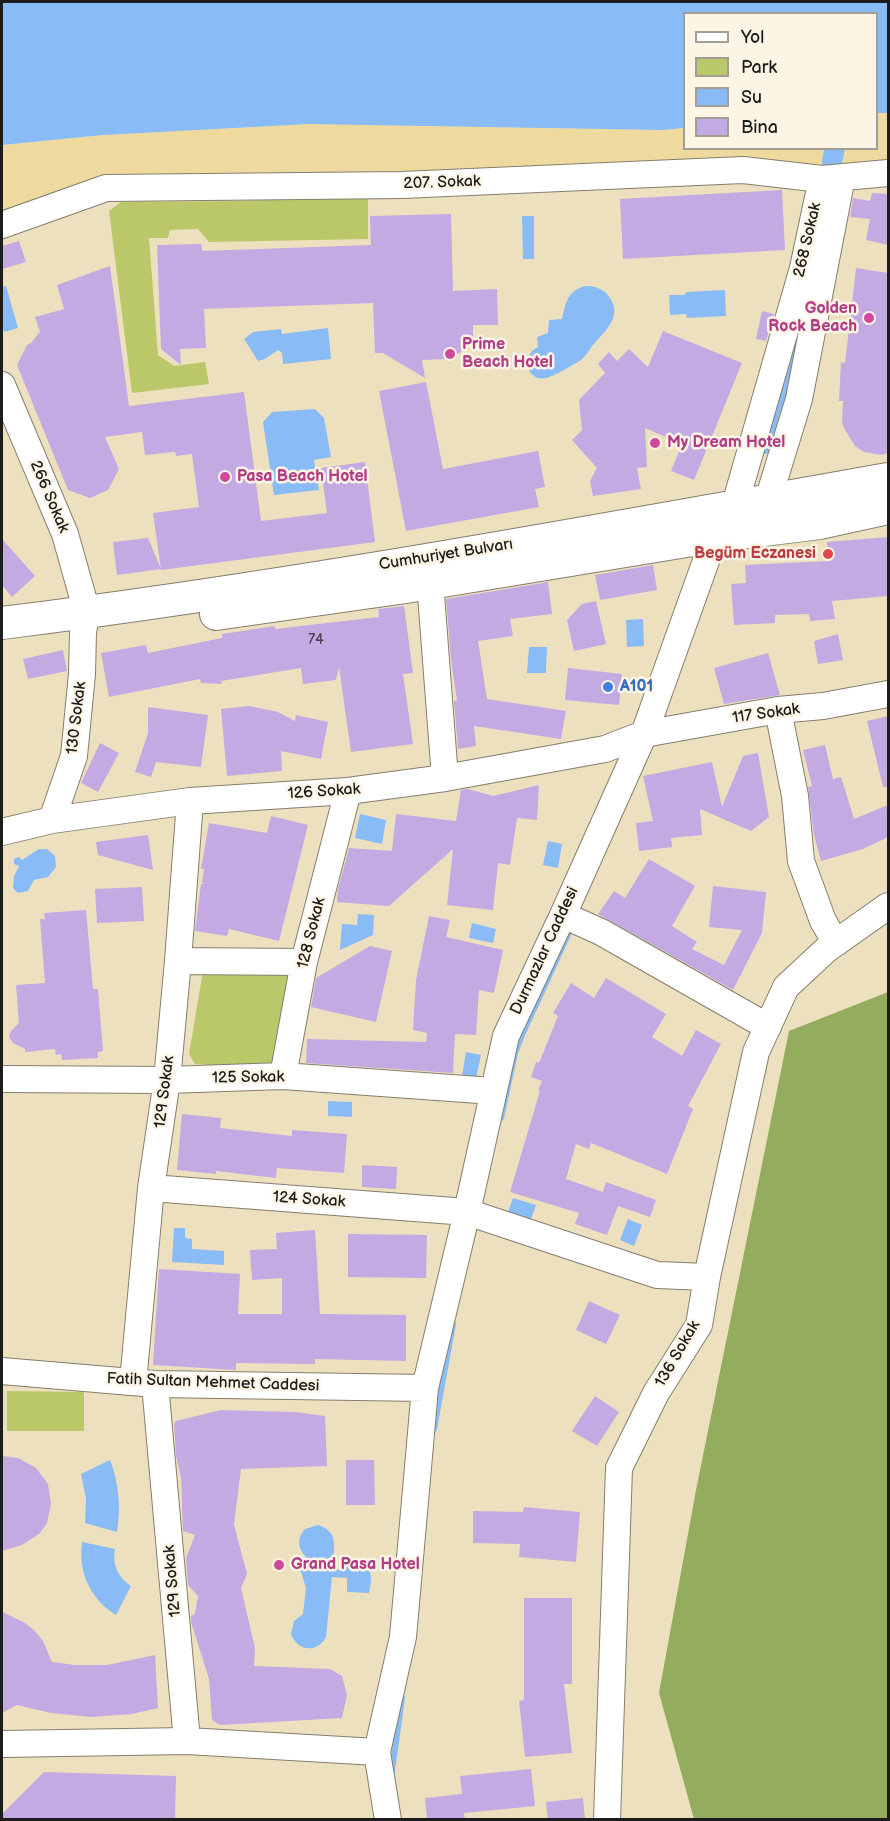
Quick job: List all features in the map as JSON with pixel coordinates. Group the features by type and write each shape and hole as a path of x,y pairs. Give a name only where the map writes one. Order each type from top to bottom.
{"main road":[{"name":"Cumhuriyet Bulvarı","path":"729,521 768,500 888,478"},
{"name":"Cumhuriyet Bulvarı","path":"2,623 85,622 412,578 729,521 820,523 888,508"},
{"name":"Cumhuriyet Bulvarı","path":"2,645 85,622"}],"street":[{"name":"207. Sokak","path":"2,225 106,188 402,185 743,170 832,178 888,173"},
{"path":"768,500 799,399 832,178"},
{"name":"268 Sokak","path":"729,521 802,268 832,178"},
{"name":"266 Sokak","path":"2,385 65,534 85,622"},
{"name":"Durmazlar Caddesi","path":"377,1752 403,1637 425,1388 506,1036 644,734 712,544 729,521"},
{"path":"412,578 445,778"},
{"name":"130 Sokak","path":"52,820 74,756 85,622"},
{"name":"117 Sokak","path":"644,734 778,710 823,706 888,694"},
{"path":"778,710 795,796 801,861 823,921 836,943"},
{"name":"126 Sokak","path":"2,832 52,820 190,801 348,791 445,778 605,749 644,734"},
{"name":"128 Sokak","path":"283,1076 304,962 348,791"},
{"name":"129 Sokak","path":"187,1742 144,1383 151,1188 167,1080 190,801"},
{"name":"136 Sokak","path":"607,1820 619,1468 656,1393 699,1325 707,1277 756,1052 786,987 836,943 888,906"},
{"path":"563,915 601,932 768,1027"},
{"path":"178,961 304,962"},
{"name":"125 Sokak","path":"2,1078 167,1080 283,1076 493,1090"},
{"name":"124 Sokak","path":"151,1188 467,1212 657,1275 707,1277"},
{"name":"Fatih Sultan Mehmet Caddesi","path":"2,1371 144,1383 425,1388"},
{"path":"2,1744 187,1742 377,1752 388,1820"}],"green space":[{"path":"368,195 368,239 209,242 198,229 170,230 168,238 149,238 158,355 174,366 205,362 209,384 132,393 109,211 121,202 242,201"},
{"path":"203,971 290,976 271,1068 195,1064 189,1054"},
{"path":"888,992 888,1819 694,1819 659,1693 696,1490 789,1031"},
{"path":"7,1391 84,1392 84,1431 7,1431"}],"sand":[{"path":"878,113 888,113 888,173 106,188 2,225 2,145 103,135 309,124 663,130 683,128 683,150 878,150"}],"water":[{"path":"2,2 888,2 888,113 878,113 878,12 683,12 683,128 663,130 309,124 103,135 2,145"},
{"path":"522,216 534,216 534,259 523,259"},
{"path":"6,286 18,328 4,332 2,287"},
{"path":"586,286 600,289 610,298 614,312 611,324 581,360 552,376 536,377 531,374 527,363 532,351 538,347 537,337 548,333 549,320 562,319 571,294"},
{"path":"725,290 726,316 687,318 686,314 670,315 669,295"},
{"path":"328,328 331,359 283,364 282,353 278,350 258,361 244,339 253,332 281,329 282,334"},
{"path":"315,409 324,418 331,457 314,460 319,490 274,495 263,422 272,412"},
{"path":"643,619 644,646 627,647 626,620"},
{"path":"529,647 547,647 546,673 527,673"},
{"path":"360,814 386,820 382,844 355,838"},
{"path":"548,841 562,844 558,868 543,865"},
{"path":"39,849 47,849 55,856 56,867 48,877 34,880 28,891 18,893 13,888 14,876 19,866 14,864 14,859 19,857 22,860"},
{"path":"358,914 374,915 373,935 340,950 342,924 357,925"},
{"path":"472,923 496,929 493,943 469,938"},
{"path":"466,1052 481,1055 476,1079 462,1076"},
{"path":"328,1101 352,1102 352,1117 328,1116"},
{"path":"513,1198 536,1205 531,1219 508,1212"},
{"path":"628,1219 642,1225 634,1246 620,1240"},
{"path":"174,1228 185,1228 185,1238 192,1239 192,1249 224,1251 224,1265 172,1262"},
{"path":"110,1460 118,1496 117,1532 85,1523 86,1498 81,1474"},
{"path":"318,1525 329,1531 334,1541 333,1565 340,1571 349,1565 364,1565 370,1572 371,1582 369,1593 347,1592 347,1578 332,1577 326,1637 318,1646 307,1648 298,1644 291,1634 294,1621 303,1614 306,1588 298,1562 306,1557 301,1550 299,1539 305,1529"},
{"path":"82,1542 115,1549 114,1560 117,1570 131,1586 116,1615 99,1601 88,1584 82,1564"}],"building":[{"path":"782,190 785,250 623,259 620,199"},
{"path":"872,193 888,194 888,245 866,240 870,219 850,217 853,198 870,201"},
{"path":"451,214 453,291 497,289 498,325 473,325 473,338 467,338 461,352 448,359 422,360 425,378 383,353 375,353 373,303 204,309 206,348 180,349 181,365 161,349 157,245 201,244 202,251 371,245 370,216"},
{"path":"19,241 26,262 2,269 2,246"},
{"path":"110,266 129,406 244,392 261,521 327,513 321,468 365,462 375,542 161,570 153,513 199,507 192,454 176,456 175,452 145,455 142,432 105,437 119,469 108,490 90,498 68,490 17,365 27,345 40,332 35,317 64,309 57,285"},
{"name":"Golden Rock Beach","path":"856,268 888,273 888,453 881,455 864,452 855,446 842,423 843,401 839,401 841,362 845,363"},
{"path":"762,311 774,314 766,341 756,339"},
{"path":"663,331 742,363 694,480 671,471 682,444 645,428 647,467 637,468 641,489 593,496 590,481 597,468 572,440 582,430 579,400 605,373 598,364 609,352 617,361 629,349 648,367"},
{"path":"426,382 443,469 538,451 545,487 535,489 539,507 406,531 379,391"},
{"path":"888,537 888,596 832,601 835,619 810,621 809,614 775,615 775,623 734,625 731,584 746,583 745,565 829,561 827,542"},
{"path":"148,538 161,569 117,575 113,542"},
{"path":"2,539 35,576 12,597 2,585"},
{"path":"653,565 657,590 600,600 595,575"},
{"path":"548,582 552,614 510,619 513,636 478,641 487,699 566,711 561,739 474,726 476,746 458,749 454,701 457,700 446,599"},
{"path":"596,601 606,644 574,651 567,620 582,604"},
{"path":"404,606 413,673 403,674 413,744 351,752 339,667 336,680 303,684 301,668 221,681 222,684 201,683 200,679 109,697 101,653 146,645 148,653 222,638 222,634 275,626 275,629 379,617 378,609"},
{"path":"838,634 843,660 818,664 814,641"},
{"path":"63,650 67,671 28,679 23,659"},
{"path":"768,653 780,695 724,704 714,668"},
{"path":"568,668 622,674 619,705 565,700"},
{"path":"249,706 278,712 295,721 296,715 328,722 321,759 281,751 282,771 227,776 221,709"},
{"path":"148,707 208,715 201,767 156,762 151,777 135,772 148,733"},
{"path":"888,716 888,787 883,787 867,721"},
{"path":"100,743 119,753 98,792 81,783"},
{"path":"825,745 833,779 841,777 854,819 888,805 888,837 863,849 821,861 814,835 808,787 812,786 803,750"},
{"path":"758,753 769,817 751,831 700,809 702,835 671,838 672,847 639,851 636,823 653,821 643,776 712,762 722,807 743,756"},
{"path":"539,785 537,820 517,818 510,865 498,863 493,910 447,905 453,849 389,906 337,902 338,889 349,848 392,851 396,814 456,821 461,790 468,789 493,796"},
{"path":"271,816 308,825 279,941 229,929 227,936 195,931 201,884 205,884 202,883 204,869 201,869 209,823 267,833"},
{"path":"148,835 153,870 98,855 96,842"},
{"path":"649,859 695,886 672,926 697,942 692,949 724,965 742,930 709,927 713,886 766,892 762,933 733,990 598,914 614,891 625,898"},
{"path":"142,887 144,921 97,923 95,889"},
{"path":"86,910 93,989 98,989 103,1051 98,1052 98,1058 62,1060 61,1054 56,1055 55,1049 25,1052 25,1049 13,1043 9,1037 11,1031 19,1023 16,985 45,983 40,919 45,919 44,913"},
{"path":"429,916 450,920 446,937 503,950 494,993 479,990 476,1035 455,1034 453,1073 306,1063 307,1039 426,1042 427,1033 413,1030 416,980"},
{"path":"370,946 392,951 376,1022 311,1007 316,978"},
{"path":"606,978 666,1014 652,1037 682,1056 696,1030 721,1044 688,1106 693,1109 667,1174 591,1143 589,1149 576,1144 566,1179 603,1192 606,1182 656,1200 650,1217 618,1206 607,1235 575,1224 579,1213 510,1192 542,1081 531,1077 558,1016 553,1013 571,983 594,998"},
{"path":"182,1114 221,1118 220,1128 292,1136 292,1130 347,1134 344,1173 277,1168 276,1178 216,1171 216,1174 177,1170"},
{"path":"362,1165 397,1167 396,1189 362,1187"},
{"path":"315,1230 320,1314 406,1315 406,1361 315,1359 315,1364 236,1363 236,1370 153,1365 159,1269 240,1274 238,1314 282,1314 282,1278 252,1280 250,1250 277,1249 276,1233"},
{"path":"348,1234 427,1235 426,1278 348,1277"},
{"path":"589,1301 620,1315 606,1344 576,1330"},
{"path":"595,1396 619,1412 597,1446 572,1431"},
{"path":"221,1410 295,1412 325,1416 327,1466 241,1469 234,1525 247,1574 241,1588 255,1648 254,1666 330,1669 342,1676 347,1695 342,1718 220,1725 212,1720 209,1679 191,1622 198,1596 188,1585 186,1558 195,1535 183,1531 181,1477 176,1456 174,1424 176,1421"},
{"path":"2,1456 18,1458 36,1468 48,1484 51,1504 47,1523 39,1534 22,1545 2,1551"},
{"path":"346,1460 374,1460 375,1505 346,1505"},
{"path":"524,1507 580,1512 576,1562 519,1557 520,1544 473,1543 473,1511 523,1512"},
{"path":"524,1598 572,1598 572,1684 564,1684 572,1753 525,1757 519,1701 524,1700"},
{"path":"2,1612 25,1623 35,1631 43,1641 52,1662 107,1665 155,1655 158,1708 132,1714 91,1717 51,1713 17,1705 2,1713"},
{"path":"531,1769 535,1806 464,1813 465,1820 427,1820 425,1798 462,1794 460,1776"},
{"path":"44,1772 176,1776 175,1820 2,1820 2,1814"},
{"path":"583,1798 585,1820 548,1820 546,1802"}],"waterway":[{"path":"832,161 835,150"},
{"path":"765,444 802,326"},
{"path":"501,1118 515,1053 572,926"},
{"path":"434,1429 453,1324"},
{"path":"392,1771 402,1698"}],"place":[{"name":"Golden Rock Beach","path":"869,318"},
{"name":"Prime Beach Hotel","path":"450,354"},
{"name":"My Dream Hotel","path":"655,443"},
{"name":"Pasa Beach Hotel","path":"225,477"},
{"name":"Begüm Eczanesi","path":"828,554"},
{"name":"A101","path":"608,687"},
{"name":"Grand Pasa Hotel","path":"279,1565"}]}
